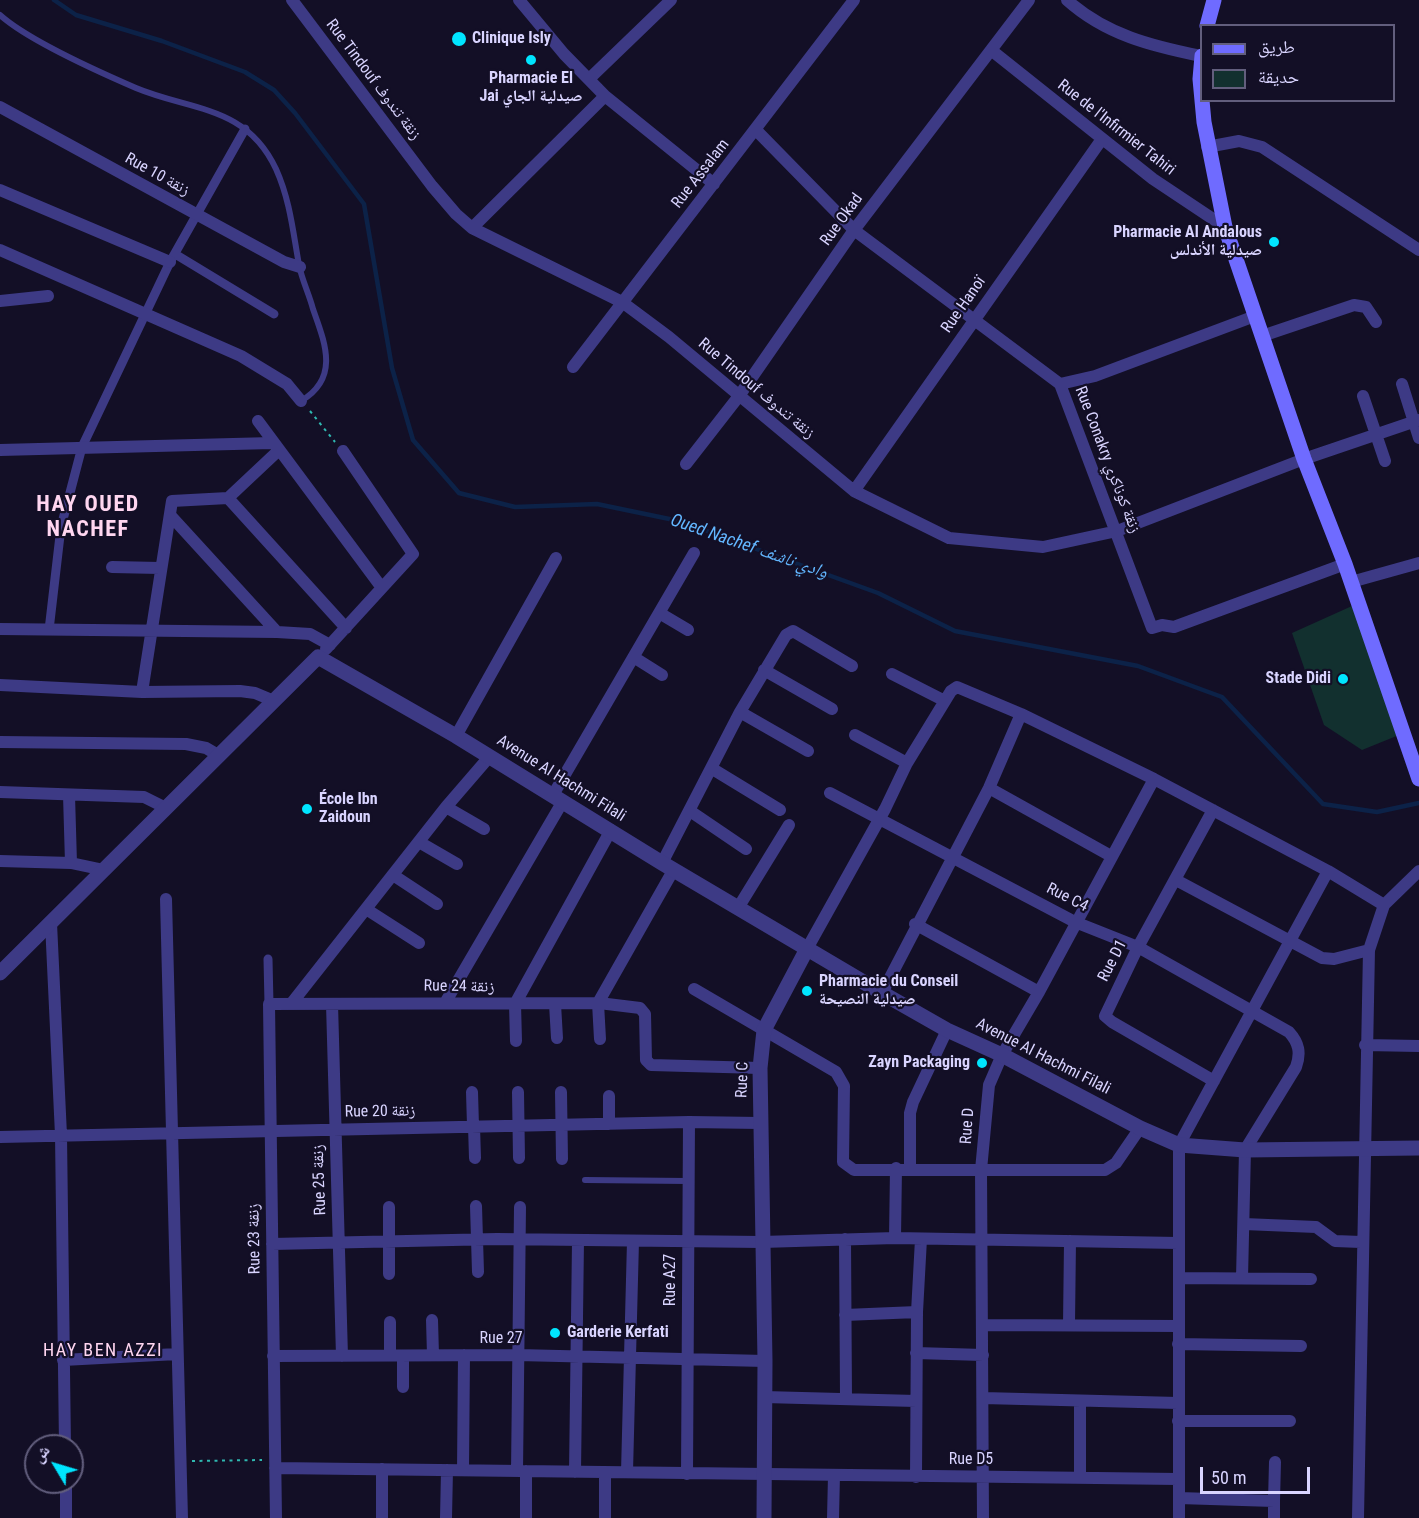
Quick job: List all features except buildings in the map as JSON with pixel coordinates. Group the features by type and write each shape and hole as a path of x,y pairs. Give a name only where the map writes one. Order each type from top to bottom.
{"main road":[{"path":"1208,24 1214,0"},
{"path":"1201,102 1207,147 1225,227 1304,459 1416,762 1419,779"}],"street":[{"name":"Rue Tindouf زنقة تندوف","path":"292,0 432,186 456,214 472,228 622,302 669,337 854,491 950,537 1043,547 1117,531 1304,459 1416,421"},
{"path":"519,0 564,54 605,96 714,184"},
{"name":"Rue Assalam","path":"573,367 854,0"},
{"name":"Rue Okad","path":"686,464 739,396 854,230 1029,0"},
{"path":"589,79 664,2"},
{"path":"1073,2 1108,28 1137,41 1200,56"},
{"name":"Rue de l'Infirmier Tahiri","path":"991,50 1102,139 1188,204 1225,227"},
{"path":"472,228 605,96"},
{"name":"Rue 10 زنقة","path":"0,107 196,216 284,262 300,267"},
{"path":"49,630 62,527 82,447 172,258 245,129"},
{"name":"Rue Conakry زنقة كوناكري","path":"756,130 854,230 1060,384 1152,628 1184,623 1344,564"},
{"name":"Rue Hanoï","path":"854,491 1102,139"},
{"path":"1207,147 1239,141 1262,147 1419,250"},
{"path":"0,190 172,258 274,314"},
{"path":"0,250 267,370 287,384 301,401"},
{"path":"0,301 48,296"},
{"path":"1262,336 1354,305 1366,307 1376,322"},
{"path":"1060,384 1095,376 1255,316"},
{"path":"1402,384 1416,421 1419,438"},
{"path":"1363,396 1385,461"},
{"path":"258,421 275,447 382,588"},
{"path":"0,450 82,447 275,447"},
{"path":"142,692 172,501 228,498 275,447"},
{"path":"0,974 330,645 413,554 343,451"},
{"path":"228,498 346,628"},
{"path":"170,516 277,632"},
{"path":"445,1002 694,553"},
{"path":"456,736 556,558"},
{"path":"1351,582 1419,562"},
{"path":"112,567 160,568"},
{"path":"661,614 688,630"},
{"path":"0,630 277,632 310,634 330,645"},
{"path":"600,1039 598,1004 668,866 690,811 711,768 740,712 786,634 793,631 852,666"},
{"name":"Avenue Al Hachmi Filali","path":"318,657 490,756 668,866 882,993 947,1030 1002,1055 1140,1128 1179,1145 1245,1150 1419,1148"},
{"path":"634,658 662,675"},
{"path":"764,670 832,709"},
{"path":"892,674 948,696 960,687 1021,714 1213,810 1328,871 1384,905"},
{"path":"0,685 142,692 240,691 274,701"},
{"name":"Rue C","path":"764,1518 765,1361 760,1068 764,1030 907,763 948,696"},
{"path":"740,712 808,751"},
{"path":"882,993 915,924 988,788 1021,714"},
{"path":"855,735 907,763"},
{"path":"0,742 186,744 206,748 218,755"},
{"path":"291,1004 446,807 490,756"},
{"path":"711,768 780,810"},
{"name":"Rue D","path":"982,1518 981,1170 987,1095 1002,1055 1039,992 1154,779"},
{"path":"988,788 1111,856"},
{"path":"0,792 144,796 166,808"},
{"name":"Rue C4","path":"830,793 1076,922 1138,947 1289,1032 1298,1048 1299,1058 1296,1067 1245,1150"},
{"path":"69,795 71,863"},
{"path":"446,807 484,830"},
{"name":"Rue D1","path":"1213,810 1138,947 1106,1012 1107,1019 1214,1081"},
{"path":"690,811 746,849"},
{"path":"738,908 789,825"},
{"path":"516,1041 515,1004 611,830"},
{"path":"419,842 457,864"},
{"path":"0,861 71,863 104,870"},
{"path":"1179,1518 1179,1145 1328,871"},
{"path":"1358,1518 1361,1242 1369,950 1384,905 1419,871"},
{"path":"393,875 437,904"},
{"path":"1176,880 1323,958 1334,960 1369,950"},
{"path":"166,899 182,1518"},
{"path":"366,909 419,943"},
{"path":"51,923 61,1135 65,1434"},
{"path":"915,924 1039,992"},
{"name":"Rue 23 زنقة","path":"268,959 276,1518"},
{"path":"694,989 836,1072 844,1086 843,1162 854,1170 896,1168 1105,1170 1116,1163 1140,1128"},
{"name":"Rue 24 زنقة","path":"268,1004 445,1002 598,1004 640,1008 645,1014 646,1060 651,1065 760,1068"},
{"name":"Rue 25 زنقة","path":"332,1004 342,1356"},
{"path":"555,1004 557,1038"},
{"path":"910,1168 910,1113 947,1030"},
{"path":"1365,1046 1419,1046"},
{"path":"472,1092 476,1158"},
{"path":"518,1092 519,1158"},
{"path":"561,1092 562,1159"},
{"path":"609,1096 609,1124"},
{"name":"Rue A27","path":"687,1474 689,1122"},
{"name":"Rue 20 زنقة","path":"0,1137 561,1124 760,1123"},
{"path":"1242,1278 1245,1150"},
{"path":"895,1238 896,1168"},
{"path":"476,1206 478,1272"},
{"path":"520,1207 518,1355 526,1518"},
{"path":"389,1208 389,1274"},
{"path":"1244,1224 1316,1227 1335,1241 1361,1242"},
{"path":"272,1244 477,1240 762,1242 895,1238 1178,1243"},
{"path":"845,1239 846,1398"},
{"path":"916,1477 916,1353 921,1239"},
{"path":"574,1472 578,1241"},
{"path":"1070,1241 1070,1324"},
{"path":"627,1472 633,1242"},
{"path":"1179,1278 1311,1279"},
{"path":"845,1315 917,1312"},
{"path":"432,1320 433,1355"},
{"path":"390,1322 390,1355"},
{"path":"982,1324 1179,1326"},
{"path":"1178,1344 1301,1346"},
{"path":"916,1353 983,1354"},
{"path":"63,1360 177,1354"},
{"path":"463,1470 464,1355"},
{"name":"Rue 27","path":"273,1356 518,1355 765,1361"},
{"path":"403,1356 403,1387"},
{"path":"764,1397 916,1401"},
{"path":"983,1398 1178,1403"},
{"path":"1080,1401 1080,1478"},
{"path":"1178,1421 1290,1420"},
{"path":"1274,1518 1269,1501 1275,1462"},
{"name":"Rue D5","path":"275,1464 382,1469 1178,1479"},
{"path":"382,1469 382,1518"},
{"path":"446,1518 447,1470"},
{"path":"605,1472 605,1518"},
{"path":"833,1518 834,1475"},
{"path":"66,1494 66,1518"},
{"path":"1179,1498 1269,1501"}],"lane":[{"path":"0,15 68,55 137,88 217,112 245,129 263,147 279,178 289,207 300,267 327,353 322,381 316,391 301,401"},
{"path":"585,1180 688,1181"}],"path":[{"path":"301,401 343,451"},
{"path":"181,1461 275,1464"}],"green space":[{"name":"Stade Didi","path":"1352,606 1399,735 1362,750 1324,725 1292,633"}],"waterway":[{"name":"Oued Nachef وادي ناشف","path":"54,0 76,15 162,41 245,72 274,90 295,113 364,204 392,368 413,440 459,493 515,507 597,504 679,521 878,593 955,631 1138,666 1222,697 1323,804 1377,812 1419,803"}],"place":[{"name":"Clinique Isly","path":"459,39"},
{"name":"Pharmacie El Jai صيدلية الجاي","path":"531,60"},
{"name":"Pharmacie Al Andalous صيدلية الأندلس","path":"1274,242"},
{"name":"Stade Didi","path":"1343,679"},
{"name":"École Ibn Zaidoun","path":"307,809"},
{"name":"Pharmacie du Conseil صيدلية النصيحة","path":"807,991"},
{"name":"Zayn Packaging","path":"982,1063"},
{"name":"Garderie Kerfati","path":"555,1333"}],"district":[{"name":"HAY OUED NACHEF","path":"88,518"},
{"name":"HAY BEN AZZI","path":"103,1351"}]}
